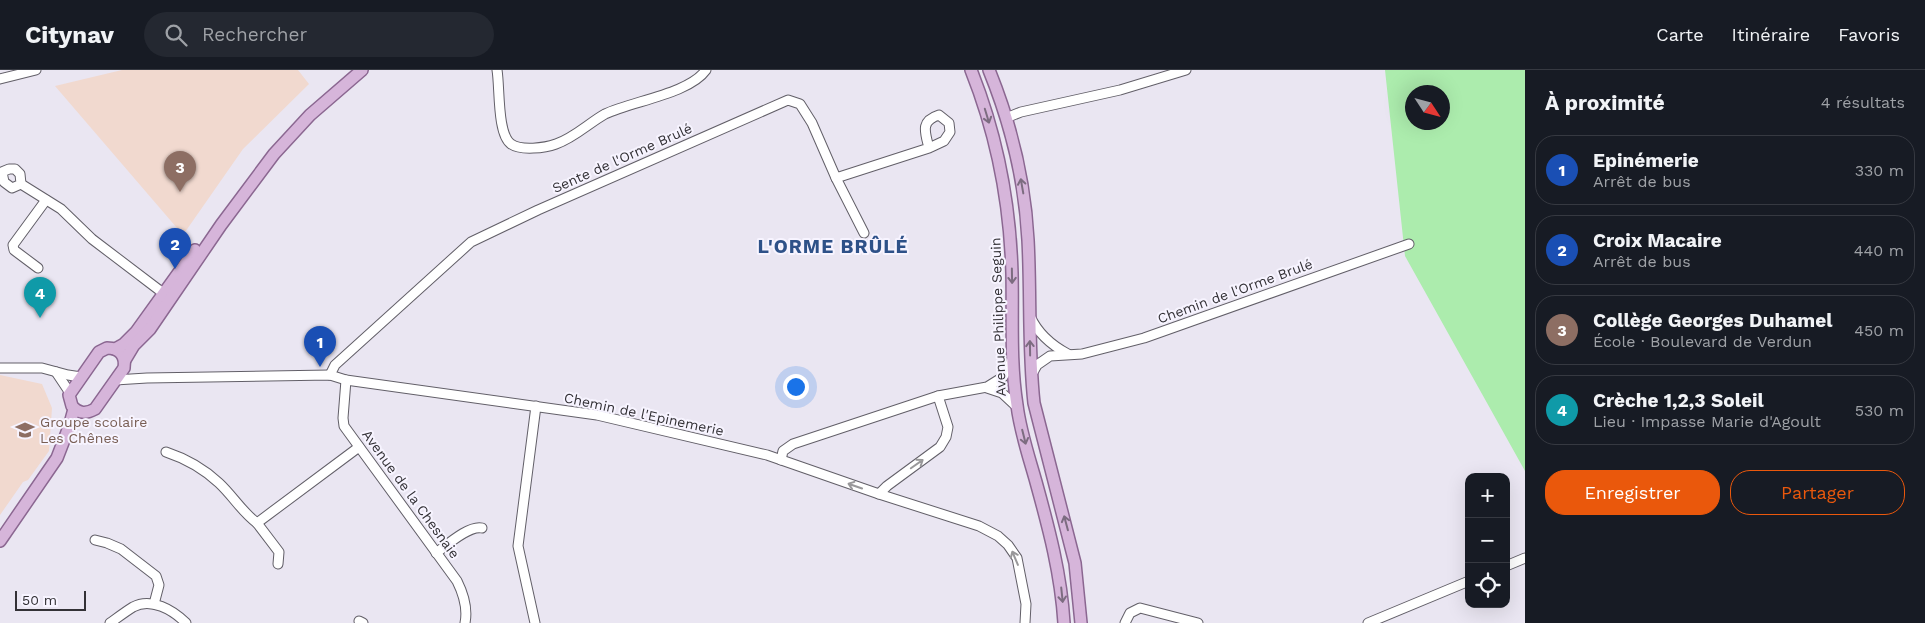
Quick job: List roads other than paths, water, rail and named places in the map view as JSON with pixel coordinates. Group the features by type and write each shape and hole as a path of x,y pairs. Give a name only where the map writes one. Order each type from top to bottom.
{"main road":[{"path":"70,427 96,407 116,380 134,346 150,329 167,296 229,202 270,149 304,112 349,70"},
{"path":"115,349 128,340 167,296 274,154 310,115 362,70"},
{"name":"Avenue Philippe Seguin","path":"971,70 993,136 1006,200 1012,273 1012,359 1017,407 1056,555 1064,623"},
{"path":"989,70 1006,118 1017,161 1025,208 1028,238 1031,376 1038,420 1075,563 1081,623"},
{"path":"0,541 57,458 70,427 74,409 69,399 70,393 99,352 107,348 115,349 121,353 124,363"},
{"path":"74,409 86,413"}],"street":[{"path":"0,79 36,70"},
{"path":"497,70 504,136 512,144 524,147 558,143 605,114 674,90 701,76 706,70"},
{"path":"1006,118 1021,112 1120,90 1186,70"},
{"name":"Sente de l'Orme Brulé","path":"330,375 335,365 471,242 538,210 788,100 800,104 808,117 864,233"},
{"path":"836,178 929,148"},
{"path":"15,169 20,174 21,184 12,188 8,186 3,180 1,171 15,169"},
{"path":"21,184 61,209 92,240 167,296"},
{"path":"38,268 14,250 13,245 46,200"},
{"name":"Chemin de l'Orme Brulé","path":"1031,376 1037,365 1045,358 1068,354 1082,354 1144,338 1408,244"},
{"path":"1030,315 1034,324 1048,341 1068,354"},
{"path":"781,460 784,451 793,444 938,396 986,388 1004,377 1012,359"},
{"name":"Chemin de l'Epinemerie","path":"124,363 129,372 147,378"},
{"path":"0,368 42,368 82,377"},
{"path":"56,372 70,393"},
{"name":"Chemin de l'Epinemerie","path":"116,380 330,375 346,380 597,415 781,460 979,526 998,536 1008,545 1017,558 1026,604 1025,623"},
{"name":"Avenue de la Chesnaie","path":"346,380 344,426 457,581 464,594 465,623"},
{"path":"986,388 1002,392 1017,407"},
{"path":"879,494 940,447 946,437 948,426 938,396"},
{"path":"534,623 518,546 536,406"},
{"path":"257,523 359,447"},
{"path":"166,452 187,459 219,483 248,516 257,523 279,552 278,564"},
{"path":"436,553 470,529 482,528"},
{"path":"95,540 107,542 121,549 156,576 159,585 154,604"},
{"path":"1510,564 1525,558"},
{"path":"1368,623 1465,584"},
{"path":"110,623 135,606 154,604 171,610 186,623"},
{"path":"1125,623 1130,613 1140,608 1198,623"}],"place":[{"name":"Collège Georges Duhamel","path":"180,192"},
{"name":"Croix Macaire","path":"175,269"},
{"name":"Crèche 1,2,3 Soleil","path":"40,318"},
{"name":"Epinémerie","path":"320,367"},
{"name":"Groupe scolaire Les Chênes","path":"25,430"}],"district":[{"name":"L'ORME BRÛLÉ","path":"833,246"}]}
